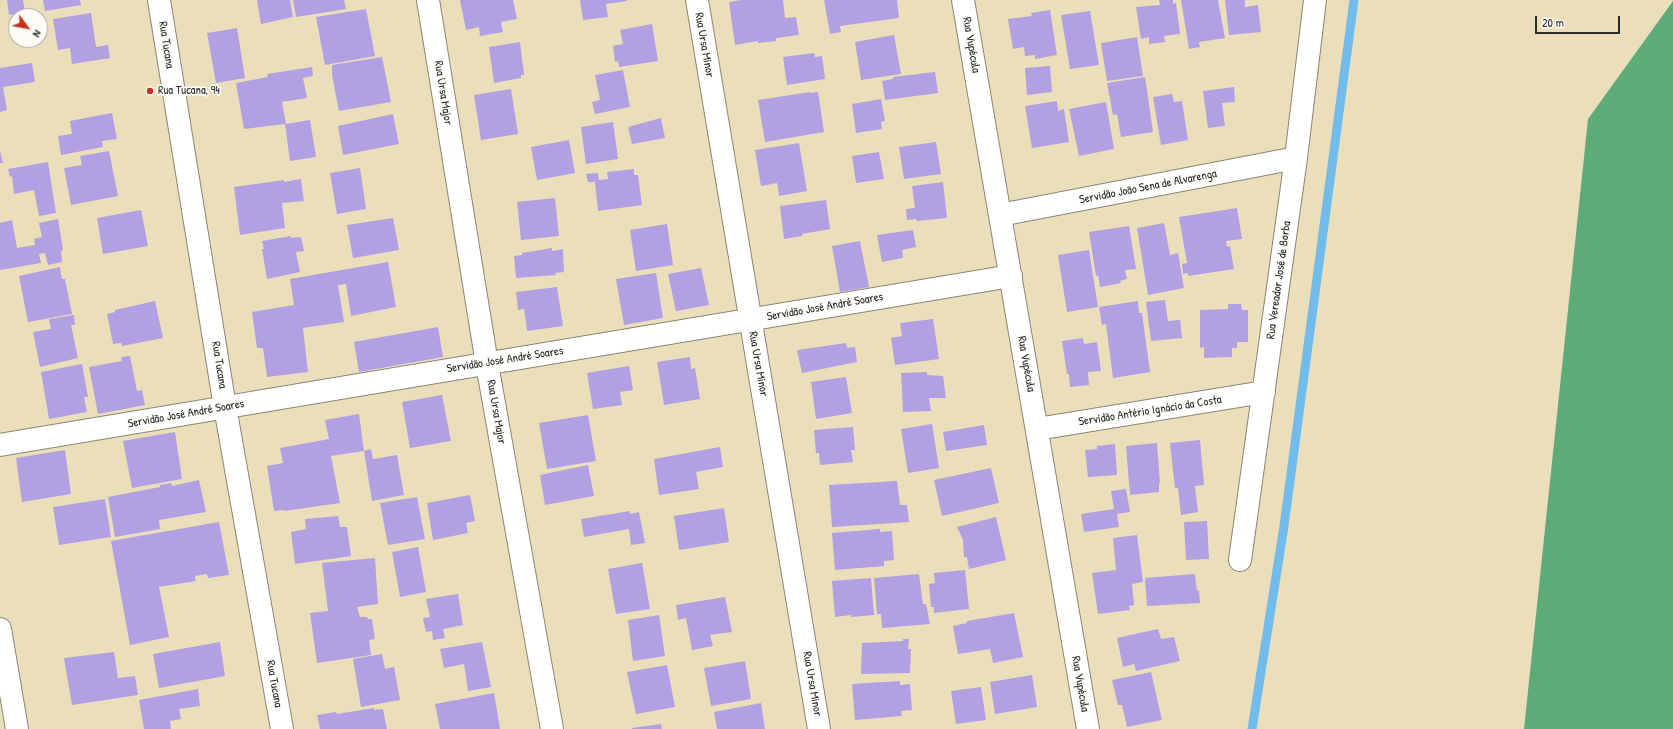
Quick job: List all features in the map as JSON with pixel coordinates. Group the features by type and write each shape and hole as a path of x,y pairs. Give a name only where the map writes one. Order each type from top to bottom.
{"street":[{"name":"Rua Tucana","path":"159,0 225,407 282,729"},
{"name":"Rua Ursa Major","path":"428,0 487,364 552,729"},
{"name":"Rua Ursa Minor","path":"697,0 820,729"},
{"name":"Rua Vereador José de Borba","path":"1240,560 1296,158 1315,0"},
{"name":"Rua Vupécula","path":"968,1 1000,215 1088,729"},
{"name":"Servidão João Sena de Alvarenga","path":"1000,215 1296,158"},
{"name":"Servidão José André Soares","path":"0,445 1011,276"},
{"name":"Servidão Antério Ignácio da Costa","path":"1037,429 1264,392"},
{"path":"0,629 17,729"}],"green space":[{"path":"1673,1 1673,729 1524,729 1588,119"}],"building":[{"path":"7,0 23,0 24,8 8,8"},
{"path":"43,0 80,0 81,5 48,10 48,8 44,8"},
{"path":"257,0 290,0 293,17 261,24"},
{"path":"293,0 344,0 346,9 296,17"},
{"path":"460,0 513,0 517,19 501,22 503,32 480,36 479,27 466,30"},
{"path":"580,0 627,1 606,4 608,17 583,20"},
{"path":"741,0 783,0 785,18 796,17 799,35 776,38 776,41 758,43 758,41 735,45 729,2"},
{"path":"824,0 897,0 899,18 840,26 841,32 830,34"},
{"path":"1159,0 1173,0 1173,4 1176,3 1180,34 1164,36 1165,42 1149,44 1149,37 1141,39 1136,7 1160,5"},
{"path":"1181,0 1218,0 1225,38 1199,42 1200,47 1189,49"},
{"path":"1225,0 1245,0 1245,7 1258,5 1261,32 1229,35"},
{"path":"366,9 375,56 325,65 316,17"},
{"path":"1050,10 1057,55 1035,59 1035,55 1025,56 1024,47 1013,49 1008,19 1032,16 1031,13"},
{"path":"1090,11 1099,65 1070,69 1061,15"},
{"path":"91,13 96,47 108,45 110,58 72,64 70,48 58,50 53,19"},
{"path":"652,24 658,61 619,67 618,61 615,62 613,46 623,44 620,30"},
{"path":"237,28 245,78 216,83 207,33"},
{"path":"894,35 901,74 861,80 855,42"},
{"path":"1137,37 1143,76 1107,81 1101,43"},
{"path":"520,42 524,75 521,75 521,78 494,83 489,47"},
{"path":"814,53 815,57 822,56 825,79 787,85 783,57"},
{"path":"382,57 391,102 339,111 332,75 332,65"},
{"path":"32,63 35,82 3,87 7,110 0,112 0,68"},
{"path":"1050,66 1052,92 1027,95 1025,68"},
{"path":"312,67 313,76 303,78 307,98 282,102 286,124 310,120 316,157 290,161 285,124 244,129 236,83 268,77 267,74"},
{"path":"623,70 630,107 595,114 592,102 600,100 595,75"},
{"path":"935,72 938,93 885,100 882,81 893,79 893,77"},
{"path":"1145,77 1153,132 1121,137 1117,114 1113,115 1107,83"},
{"path":"1234,87 1235,102 1222,103 1225,126 1208,128 1203,91"},
{"path":"511,89 518,134 481,140 474,95"},
{"path":"818,92 824,132 765,142 758,100"},
{"path":"1172,94 1174,102 1182,101 1188,140 1161,145 1153,97"},
{"path":"881,99 885,121 881,122 882,129 856,133 852,104"},
{"path":"1057,101 1058,111 1064,109 1069,142 1032,148 1025,106"},
{"path":"1106,102 1114,149 1079,156 1069,109"},
{"path":"112,113 117,139 102,141 103,147 61,155 58,136 72,134 70,121"},
{"path":"393,114 399,144 343,155 338,126"},
{"path":"661,118 665,138 632,144 628,127"},
{"path":"613,122 618,159 586,164 581,127"},
{"path":"569,140 575,173 537,180 531,147"},
{"path":"936,142 941,174 904,179 899,147"},
{"path":"799,143 807,191 779,196 777,183 761,186 755,150"},
{"path":"0,151 3,163 0,163"},
{"path":"109,151 118,196 71,205 64,168 82,165 80,156"},
{"path":"879,152 884,179 856,183 852,156"},
{"path":"48,162 56,213 39,216 34,190 14,194 12,176 10,177 8,169"},
{"path":"360,168 366,209 337,214 330,173"},
{"path":"634,169 634,175 638,175 642,205 598,211 595,182 588,182 586,174 598,173 599,180 608,179 607,172"},
{"path":"301,179 304,201 282,203 285,228 240,235 234,187"},
{"path":"943,182 947,218 917,221 916,219 907,220 906,209 915,208 912,186"},
{"path":"555,198 559,236 521,240 517,202"},
{"path":"826,200 830,229 784,239 780,206"},
{"path":"1237,208 1242,239 1226,241 1227,247 1230,246 1234,269 1188,276 1188,273 1183,274 1182,264 1187,263 1179,217"},
{"path":"141,210 148,246 103,254 97,218"},
{"path":"393,218 399,250 353,258 347,225"},
{"path":"58,219 63,250 61,251 62,262 48,265 45,253 39,254 41,263 0,270 0,223 12,220 17,248 35,245 34,239 42,237 39,223"},
{"path":"1164,223 1170,255 1178,253 1184,288 1148,295 1137,228"},
{"path":"667,224 673,265 636,271 630,230"},
{"path":"1129,226 1136,269 1125,270 1127,279 1120,281 1121,283 1100,287 1098,275 1096,276 1089,232"},
{"path":"913,230 916,247 902,250 903,258 882,262 877,235"},
{"path":"291,236 291,238 301,237 304,251 296,252 300,272 267,279 262,241"},
{"path":"860,241 869,287 840,292 832,246"},
{"path":"552,248 552,251 563,249 564,272 555,273 556,275 516,278 514,256 522,255 522,253"},
{"path":"1089,250 1098,307 1067,312 1058,255"},
{"path":"388,262 396,307 351,316 346,284 338,285 344,322 303,328 308,372 267,377 263,348 257,348 252,312 294,305 290,279"},
{"path":"60,267 62,279 65,279 72,314 28,322 19,276"},
{"path":"701,268 709,305 676,311 668,274"},
{"path":"656,273 663,318 624,325 616,279"},
{"path":"557,287 563,326 527,331 524,309 518,310 516,292"},
{"path":"1165,300 1168,321 1180,320 1182,338 1151,341 1146,302"},
{"path":"155,301 163,338 122,346 121,343 113,344 107,314 115,312 115,310"},
{"path":"1138,301 1139,313 1142,313 1150,372 1113,378 1106,324 1102,325 1099,307"},
{"path":"1228,304 1241,304 1242,310 1248,310 1248,342 1237,342 1237,348 1232,348 1232,357 1204,358 1204,347 1200,348 1200,310 1228,309"},
{"path":"74,315 75,325 71,325 78,358 40,367 33,332 51,329 49,319"},
{"path":"933,319 939,359 895,365 891,338 902,336 900,323"},
{"path":"438,327 443,357 359,372 354,342"},
{"path":"1083,338 1084,344 1097,342 1101,371 1088,372 1089,385 1070,387 1069,374 1067,374 1062,341"},
{"path":"846,343 847,348 855,347 857,362 802,373 797,350"},
{"path":"130,356 137,391 142,390 145,405 98,414 89,367 122,361 121,357"},
{"path":"690,357 691,369 695,368 700,399 664,405 657,362"},
{"path":"82,364 88,397 84,397 87,412 49,419 41,372"},
{"path":"629,366 633,390 620,392 622,405 593,409 587,373"},
{"path":"927,372 927,375 943,376 946,398 929,398 931,411 903,412 901,373"},
{"path":"846,377 852,413 816,419 811,382"},
{"path":"442,395 451,441 410,448 402,402"},
{"path":"359,414 364,451 331,456 340,503 284,511 274,511 267,466 283,463 280,448 329,439 325,420"},
{"path":"588,415 596,461 547,469 539,423"},
{"path":"932,424 939,468 908,473 901,429"},
{"path":"984,425 987,445 946,451 943,432"},
{"path":"853,427 855,450 851,450 853,462 820,465 819,453 816,453 814,430"},
{"path":"175,432 182,479 132,488 123,441"},
{"path":"1200,440 1204,485 1195,486 1198,512 1181,515 1178,488 1175,488 1170,443"},
{"path":"1157,443 1160,483 1159,492 1130,495 1126,446"},
{"path":"1115,444 1117,475 1088,477 1085,450 1097,449 1097,446"},
{"path":"720,447 723,467 696,472 699,489 659,495 654,459"},
{"path":"371,449 373,459 397,455 404,495 372,501 364,451"},
{"path":"65,450 71,494 22,502 16,458"},
{"path":"588,465 594,496 545,505 540,475"},
{"path":"991,468 999,503 942,516 934,480"},
{"path":"199,480 206,512 159,520 160,529 115,537 108,497 160,487 160,485 171,483 172,486"},
{"path":"897,481 900,505 907,505 909,522 832,527 829,485"},
{"path":"1126,489 1130,512 1117,514 1119,527 1084,532 1081,514 1114,509 1111,491"},
{"path":"470,495 475,521 466,523 468,533 433,540 427,503"},
{"path":"417,497 425,539 388,545 380,503"},
{"path":"105,499 111,537 59,545 53,507"},
{"path":"724,508 729,542 679,550 674,516"},
{"path":"630,511 630,514 639,512 645,543 631,545 629,529 584,537 581,519"},
{"path":"338,516 340,527 347,527 351,556 295,564 291,532 306,529 305,519"},
{"path":"996,517 1006,560 969,569 967,557 964,557 963,540 957,527"},
{"path":"1207,521 1209,559 1186,560 1184,522"},
{"path":"219,522 229,575 208,578 207,574 195,576 196,581 159,587 169,637 130,645 111,541"},
{"path":"880,529 880,532 892,531 894,560 884,561 884,566 835,570 832,533"},
{"path":"1137,535 1143,582 1132,584 1134,605 1129,606 1130,610 1098,614 1092,573 1116,570 1113,538"},
{"path":"418,547 426,592 400,597 392,552"},
{"path":"375,558 378,604 357,607 360,617 372,619 375,639 369,640 371,655 317,663 310,613 328,611 322,563"},
{"path":"642,563 650,609 616,614 608,569"},
{"path":"965,570 969,609 934,613 934,607 931,607 929,584 935,583 934,573"},
{"path":"919,574 923,604 926,604 930,624 882,628 881,614 877,614 874,578"},
{"path":"1195,574 1197,591 1199,590 1200,603 1147,606 1145,578"},
{"path":"871,578 874,615 835,617 832,581"},
{"path":"458,594 463,625 443,629 445,638 433,640 432,631 426,632 423,618 430,617 426,599"},
{"path":"725,597 732,632 710,635 713,646 692,650 686,618 678,620 676,605"},
{"path":"1014,613 1023,657 993,663 990,649 958,654 953,626 967,623 967,621"},
{"path":"659,615 665,656 633,661 628,620"},
{"path":"1158,629 1161,639 1174,637 1180,661 1136,671 1134,664 1123,667 1117,638"},
{"path":"903,639 909,639 908,649 911,649 910,673 861,674 862,643 903,641"},
{"path":"220,642 225,676 159,688 153,654"},
{"path":"482,642 491,687 468,691 464,664 444,668 440,649"},
{"path":"114,652 118,678 135,676 138,695 72,705 64,658"},
{"path":"382,654 385,669 394,667 400,700 361,707 353,659"},
{"path":"745,661 751,699 711,706 704,668"},
{"path":"667,665 675,707 636,714 627,672"},
{"path":"1151,672 1162,720 1127,727 1122,705 1118,705 1112,680"},
{"path":"1032,675 1037,707 995,714 990,682"},
{"path":"900,681 900,685 910,684 912,710 901,711 902,716 855,720 852,684"},
{"path":"981,687 986,720 956,724 951,691"},
{"path":"198,689 200,706 179,709 181,719 170,721 171,729 144,729 139,700"},
{"path":"494,693 500,729 440,729 435,704"},
{"path":"761,703 765,729 717,729 714,712"},
{"path":"374,708 374,710 383,709 387,729 320,729 317,715 336,712 337,714"},
{"path":"661,724 662,729 632,729 632,728"}],"waterway":[{"path":"1252,729 1284,526 1354,0"}],"place":[{"name":"Rua Tucana, 94","path":"150,91"}]}
